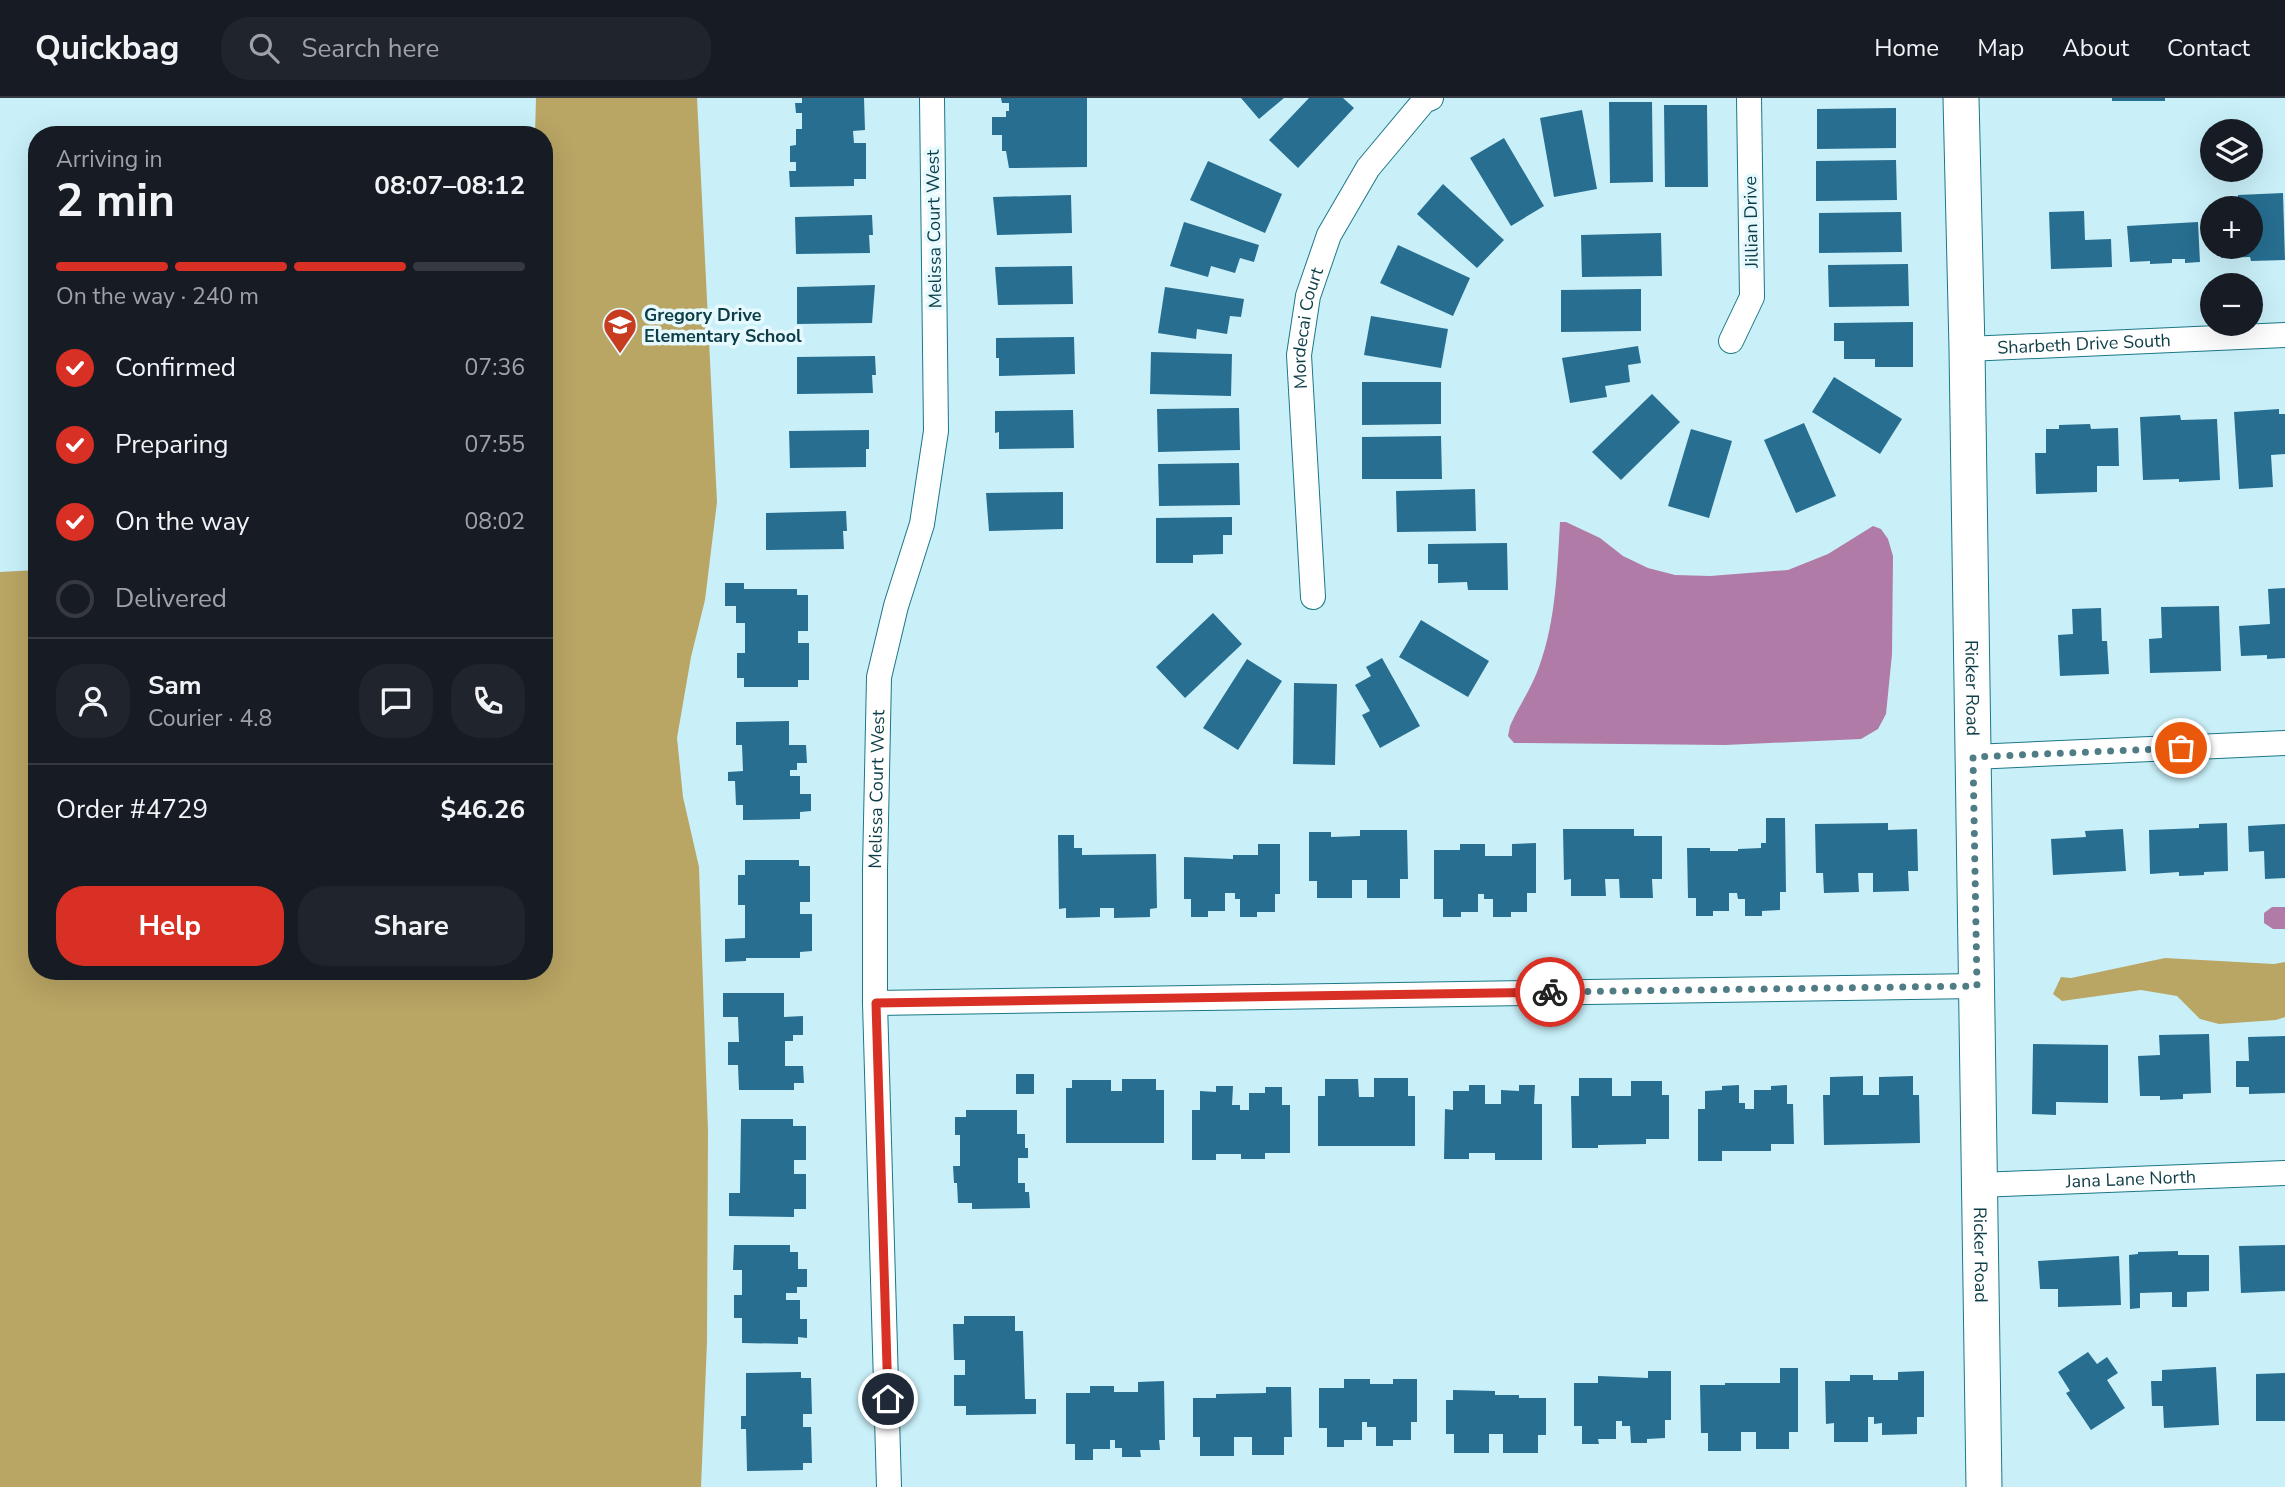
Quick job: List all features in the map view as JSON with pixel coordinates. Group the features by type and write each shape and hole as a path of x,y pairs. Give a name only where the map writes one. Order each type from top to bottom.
{"street":[{"name":"Melissa Court West","path":"889,1487 876,1003 875,869 879,677 896,606 922,524 936,430 932,98"},
{"name":"Jillian Drive","path":"1731,341 1752,297 1749,98"},
{"name":"Ricker Road","path":"1961,98 1984,1487"},
{"name":"Mordecai Court","path":"1313,597 1298,355 1308,296 1329,235 1368,168 1426,99"},
{"name":"Sharbeth Drive South","path":"1967,349 2285,335"},
{"path":"1973,757 2285,743"},
{"path":"876,1003 1977,986"},
{"name":"Jana Lane North","path":"1979,1185 2285,1173"}],"shaded area":[{"path":"536,98 697,98 717,502 705,600 691,657 677,738 683,797 699,867 708,1131 707,1342 701,1487 0,1487 0,572 28,570 28,980 553,980 553,126 535,126"},
{"path":"1560,522 1566,522 1600,538 1623,556 1648,568 1675,575 1710,576 1788,570 1828,554 1873,526 1881,529 1888,539 1893,556 1892,654 1886,714 1878,729 1861,739 1725,745 1514,743 1508,736 1510,726 1536,674 1549,632 1555,596"},
{"path":"2272,907 2285,907 2285,929 2273,929 2264,923 2264,913"},
{"path":"2165,958 2274,964 2285,962 2285,1017 2219,1024 2200,1019 2177,996 2141,990 2062,1001 2053,994 2061,977 2071,978"}],"building":[{"path":"802,98 864,98 865,130 853,131 854,143 866,143 866,179 854,179 854,186 790,187 789,171 796,171 796,162 790,162 790,146 796,145 796,129 802,129 802,113 796,113 795,103 802,103"},
{"path":"1001,98 1087,98 1087,167 1009,168 1006,151 1002,151 1002,135 992,135 992,117 1006,117 1006,111 1009,111 1009,103 1002,103"},
{"path":"1241,98 1284,98 1259,119"},
{"path":"1309,98 1343,98 1354,108 1298,168 1269,140"},
{"path":"2112,98 2165,98 2165,101 2112,101"},
{"path":"1609,102 1652,102 1653,182 1610,183"},
{"path":"1664,105 1707,105 1708,187 1665,187"},
{"path":"1896,108 1896,148 1817,149 1817,109"},
{"path":"1582,110 1597,189 1554,197 1540,118"},
{"path":"1504,138 1544,206 1511,226 1470,158"},
{"path":"1896,160 1897,200 1816,201 1816,161"},
{"path":"1208,161 1282,194 1265,233 1190,200"},
{"path":"1443,184 1504,240 1477,268 1417,214"},
{"path":"2283,193 2285,260 2251,261 2263,259 2263,196 2238,195"},
{"path":"1071,195 1072,233 997,235 993,197"},
{"path":"2084,211 2085,240 2111,239 2112,267 2051,269 2049,212"},
{"path":"1901,212 1902,252 1819,253 1819,213"},
{"path":"872,215 870,253 796,254 795,217"},
{"path":"1184,222 1259,245 1254,262 1240,258 1235,273 1211,266 1208,277 1170,266"},
{"path":"2198,222 2200,262 2185,263 2185,259 2172,259 2172,263 2130,262 2127,226"},
{"path":"1661,233 1662,276 1582,277 1581,235"},
{"path":"1398,245 1470,278 1453,316 1380,283"},
{"path":"1908,264 1909,306 1829,307 1828,265"},
{"path":"1072,266 1073,304 998,305 995,267"},
{"path":"875,285 872,323 797,324 797,287"},
{"path":"1165,287 1244,299 1241,317 1230,316 1227,334 1197,329 1196,339 1158,333"},
{"path":"1641,289 1641,331 1561,332 1561,290"},
{"path":"1371,316 1448,329 1441,368 1364,355"},
{"path":"1913,322 1913,367 1875,367 1875,359 1844,359 1844,341 1834,341 1834,323"},
{"path":"1074,337 1075,374 999,376 996,338"},
{"path":"1638,346 1641,363 1628,365 1630,382 1605,386 1607,397 1570,403 1562,358"},
{"path":"1151,352 1232,354 1231,396 1150,394"},
{"path":"875,356 873,393 797,394 797,357"},
{"path":"1834,377 1902,419 1880,454 1812,412"},
{"path":"1362,382 1441,382 1441,424 1362,425"},
{"path":"1652,394 1680,422 1621,480 1592,452"},
{"path":"1239,408 1240,450 1158,452 1157,409"},
{"path":"2279,409 2279,414 2285,414 2285,454 2271,455 2273,487 2239,489 2234,412"},
{"path":"1073,410 1074,448 999,449 999,432 995,433 995,411"},
{"path":"2180,415 2181,420 2217,419 2220,480 2143,480 2140,417"},
{"path":"1804,423 1836,496 1796,513 1764,440"},
{"path":"2090,424 2091,429 2118,428 2119,466 2097,466 2097,492 2036,494 2035,453 2046,453 2046,429 2059,429 2059,425"},
{"path":"1691,429 1732,441 1709,518 1668,506"},
{"path":"869,430 866,467 790,468 789,431"},
{"path":"1441,436 1442,479 1362,479 1362,437"},
{"path":"1239,463 1240,505 1159,506 1158,464"},
{"path":"1475,489 1476,531 1397,532 1396,491"},
{"path":"1063,492 1063,529 989,531 986,493"},
{"path":"846,511 844,549 766,550 766,513"},
{"path":"1232,517 1232,535 1223,535 1223,554 1193,555 1193,563 1156,563 1156,518"},
{"path":"1507,543 1508,590 1468,590 1467,582 1438,583 1438,564 1428,564 1428,544"},
{"path":"725,583 744,583 744,589 797,589 797,595 808,595 808,631 798,631 798,643 809,643 809,680 798,680 798,687 744,687 744,678 737,678 737,653 745,653 745,623 736,623 736,606 725,606"},
{"path":"2285,588 2285,658 2267,659 2267,655 2241,656 2239,626 2270,624 2268,589"},
{"path":"2219,606 2221,671 2150,673 2149,639 2162,638 2161,607"},
{"path":"2101,608 2102,641 2107,641 2109,674 2060,676 2058,635 2073,634 2072,609"},
{"path":"1213,613 1242,644 1185,698 1156,667"},
{"path":"1421,620 1489,661 1468,697 1399,657"},
{"path":"1382,658 1420,726 1380,748 1362,715 1370,711 1355,685 1371,676 1366,667"},
{"path":"1247,659 1282,681 1238,750 1203,728"},
{"path":"1294,683 1337,684 1335,765 1293,764"},
{"path":"789,721 789,745 806,745 807,763 797,763 797,770 790,770 790,776 800,776 800,794 811,794 811,811 800,812 800,819 743,820 743,805 736,805 735,781 728,781 728,772 743,771 742,745 736,745 736,722"},
{"path":"1766,818 1785,818 1786,892 1780,892 1780,910 1762,911 1762,916 1745,916 1745,899 1738,899 1737,893 1729,893 1729,911 1713,911 1713,916 1696,916 1696,898 1688,898 1687,848 1738,851 1761,848 1761,843 1766,843"},
{"path":"1888,823 1888,830 1917,829 1918,871 1908,871 1909,891 1873,892 1873,873 1858,873 1859,892 1824,893 1823,873 1816,873 1815,824"},
{"path":"2227,823 2228,871 2179,876 2179,872 2150,874 2149,830 2199,828 2199,824"},
{"path":"2285,824 2285,878 2265,879 2264,851 2249,852 2248,826"},
{"path":"1563,829 1634,829 1634,836 1662,836 1662,879 1652,879 1653,898 1620,898 1619,879 1605,879 1606,896 1571,896 1571,879 1564,880"},
{"path":"2123,829 2126,871 2053,875 2051,839 2086,837 2085,831"},
{"path":"1360,830 1407,830 1408,879 1400,879 1400,898 1367,898 1367,880 1352,880 1352,898 1317,898 1317,881 1309,881 1309,832 1331,832 1331,837 1360,836"},
{"path":"1058,835 1074,835 1074,848 1082,848 1082,855 1156,854 1157,908 1150,909 1150,917 1114,918 1114,908 1100,908 1100,917 1066,918 1066,908 1059,909"},
{"path":"1536,843 1536,893 1527,893 1527,912 1511,912 1511,917 1493,917 1493,899 1484,899 1484,894 1478,894 1478,912 1461,912 1461,917 1443,917 1443,899 1434,899 1434,850 1460,850 1460,844 1485,844 1485,856 1512,856 1512,844"},
{"path":"1258,844 1280,844 1280,894 1275,894 1275,912 1257,912 1257,917 1240,917 1240,899 1235,899 1235,893 1225,893 1225,911 1208,911 1208,917 1191,917 1191,899 1184,899 1184,857 1233,859 1233,855 1258,855"},
{"path":"745,860 799,860 799,866 810,866 810,902 800,902 800,914 812,914 812,951 800,952 800,958 746,958 746,961 725,962 725,939 745,938 745,905 738,905 738,875 745,875"},
{"path":"723,993 784,993 784,1017 803,1016 803,1035 793,1035 793,1041 785,1041 785,1066 803,1066 804,1083 794,1083 794,1090 739,1090 738,1065 728,1065 728,1042 739,1042 738,1017 723,1017"},
{"path":"2209,1034 2211,1093 2183,1094 2183,1099 2160,1100 2160,1096 2140,1096 2138,1056 2160,1055 2159,1035"},
{"path":"2285,1036 2285,1093 2249,1094 2249,1087 2236,1087 2236,1061 2249,1061 2248,1037"},
{"path":"2033,1044 2108,1045 2108,1103 2056,1102 2056,1115 2032,1114"},
{"path":"1016,1074 1034,1074 1034,1094 1016,1094"},
{"path":"1863,1076 1863,1095 1879,1095 1879,1077 1913,1076 1913,1095 1919,1095 1920,1143 1824,1145 1823,1095 1830,1095 1830,1077"},
{"path":"1374,1078 1408,1078 1408,1096 1415,1096 1415,1146 1318,1146 1318,1096 1325,1096 1325,1079 1358,1079 1359,1097 1374,1097"},
{"path":"1579,1078 1612,1078 1612,1096 1631,1096 1631,1081 1662,1081 1662,1095 1669,1095 1669,1139 1646,1139 1646,1144 1572,1148 1571,1096 1579,1096"},
{"path":"1122,1079 1156,1079 1156,1090 1164,1090 1164,1143 1066,1143 1066,1088 1072,1088 1072,1080 1111,1080 1111,1091 1122,1091"},
{"path":"1469,1085 1485,1085 1485,1104 1501,1104 1501,1090 1519,1091 1519,1085 1535,1085 1534,1104 1542,1104 1542,1160 1495,1160 1495,1153 1469,1153 1469,1159 1444,1159 1445,1109 1453,1110 1453,1091 1469,1091"},
{"path":"1739,1085 1739,1103 1745,1103 1745,1109 1754,1109 1754,1090 1771,1090 1771,1086 1787,1085 1787,1104 1793,1104 1794,1144 1771,1144 1771,1151 1722,1151 1722,1161 1698,1161 1698,1109 1705,1109 1705,1091"},
{"path":"1216,1086 1233,1086 1232,1105 1240,1105 1240,1110 1249,1110 1249,1093 1265,1093 1265,1087 1282,1087 1282,1105 1290,1105 1290,1153 1265,1153 1265,1159 1241,1159 1241,1154 1216,1154 1216,1160 1192,1160 1192,1110 1200,1110 1200,1091 1216,1092"},
{"path":"966,1110 1017,1110 1017,1134 1025,1134 1025,1148 1028,1148 1028,1158 1018,1158 1018,1183 1025,1183 1025,1192 1029,1192 1030,1208 972,1209 972,1203 958,1203 953,1166 960,1166 960,1135 955,1135 955,1117 966,1117"},
{"path":"741,1119 793,1119 793,1126 806,1126 806,1160 794,1160 794,1174 806,1174 806,1209 794,1209 794,1217 729,1216 729,1193 740,1193"},
{"path":"734,1245 790,1245 790,1252 798,1252 798,1269 807,1269 807,1287 797,1287 797,1293 786,1293 786,1300 800,1300 800,1319 807,1319 807,1338 798,1337 798,1344 742,1343 742,1318 734,1318 734,1295 742,1295 742,1270 733,1270"},
{"path":"2285,1245 2285,1291 2241,1293 2239,1246"},
{"path":"2178,1251 2178,1255 2209,1255 2209,1291 2187,1292 2187,1307 2172,1307 2172,1292 2140,1293 2140,1308 2130,1309 2129,1255 2138,1252"},
{"path":"2119,1256 2121,1305 2058,1307 2058,1289 2040,1289 2038,1261"},
{"path":"964,1316 1015,1316 1015,1331 1023,1331 1025,1399 1036,1399 1036,1414 966,1415 966,1406 954,1406 954,1375 965,1375 965,1360 954,1360 953,1324 964,1324"},
{"path":"2088,1352 2097,1364 2107,1357 2118,1373 2107,1380 2125,1408 2091,1430 2066,1393 2070,1391 2058,1372"},
{"path":"2216,1367 2219,1425 2164,1428 2163,1406 2152,1406 2151,1381 2162,1381 2162,1370"},
{"path":"1780,1368 1798,1368 1798,1432 1789,1432 1789,1449 1756,1449 1756,1432 1741,1432 1741,1451 1708,1451 1708,1433 1701,1433 1700,1385 1780,1383"},
{"path":"1648,1371 1671,1371 1671,1420 1665,1420 1665,1438 1647,1439 1647,1443 1631,1443 1630,1426 1622,1426 1622,1421 1616,1421 1616,1439 1598,1439 1599,1444 1582,1444 1582,1426 1574,1426 1574,1383 1598,1383 1598,1376 1648,1378"},
{"path":"1924,1371 1924,1417 1917,1417 1917,1434 1882,1435 1882,1423 1874,1424 1874,1417 1868,1417 1868,1442 1834,1442 1834,1423 1826,1424 1825,1381 1850,1381 1850,1375 1873,1375 1873,1380 1898,1380 1898,1372"},
{"path":"801,1372 801,1378 811,1378 812,1414 803,1414 803,1427 811,1427 812,1463 803,1463 803,1470 747,1471 746,1429 741,1429 741,1416 746,1416 746,1373"},
{"path":"2285,1373 2285,1421 2256,1421 2256,1374"},
{"path":"1344,1379 1370,1379 1370,1384 1393,1384 1393,1379 1417,1379 1417,1422 1411,1422 1411,1440 1393,1440 1393,1446 1376,1446 1376,1427 1367,1427 1367,1422 1362,1422 1362,1440 1344,1440 1344,1447 1327,1447 1327,1428 1319,1428 1319,1388 1344,1388"},
{"path":"1164,1381 1165,1440 1159,1440 1160,1450 1140,1450 1141,1457 1122,1457 1122,1448 1115,1448 1115,1440 1110,1440 1110,1449 1093,1449 1093,1460 1075,1460 1075,1444 1066,1444 1066,1393 1090,1393 1090,1386 1114,1386 1114,1392 1138,1392 1138,1382"},
{"path":"1266,1387 1291,1387 1292,1437 1284,1437 1284,1455 1252,1455 1252,1437 1234,1437 1234,1456 1200,1456 1200,1437 1193,1437 1193,1398 1216,1398 1216,1394 1266,1393"},
{"path":"1453,1390 1495,1391 1495,1395 1546,1398 1546,1435 1538,1435 1538,1453 1503,1453 1503,1434 1489,1434 1489,1453 1454,1453 1454,1434 1446,1434 1446,1400 1453,1400"}],"way so far":[{"path":"1550,992 1977,986 1973,757 2181,748"}],"place":[{"name":"Gregory Drive Elementary School","path":"620,355"}],"route":[{"path":"888,1399 876,1003 1550,992"}]}
